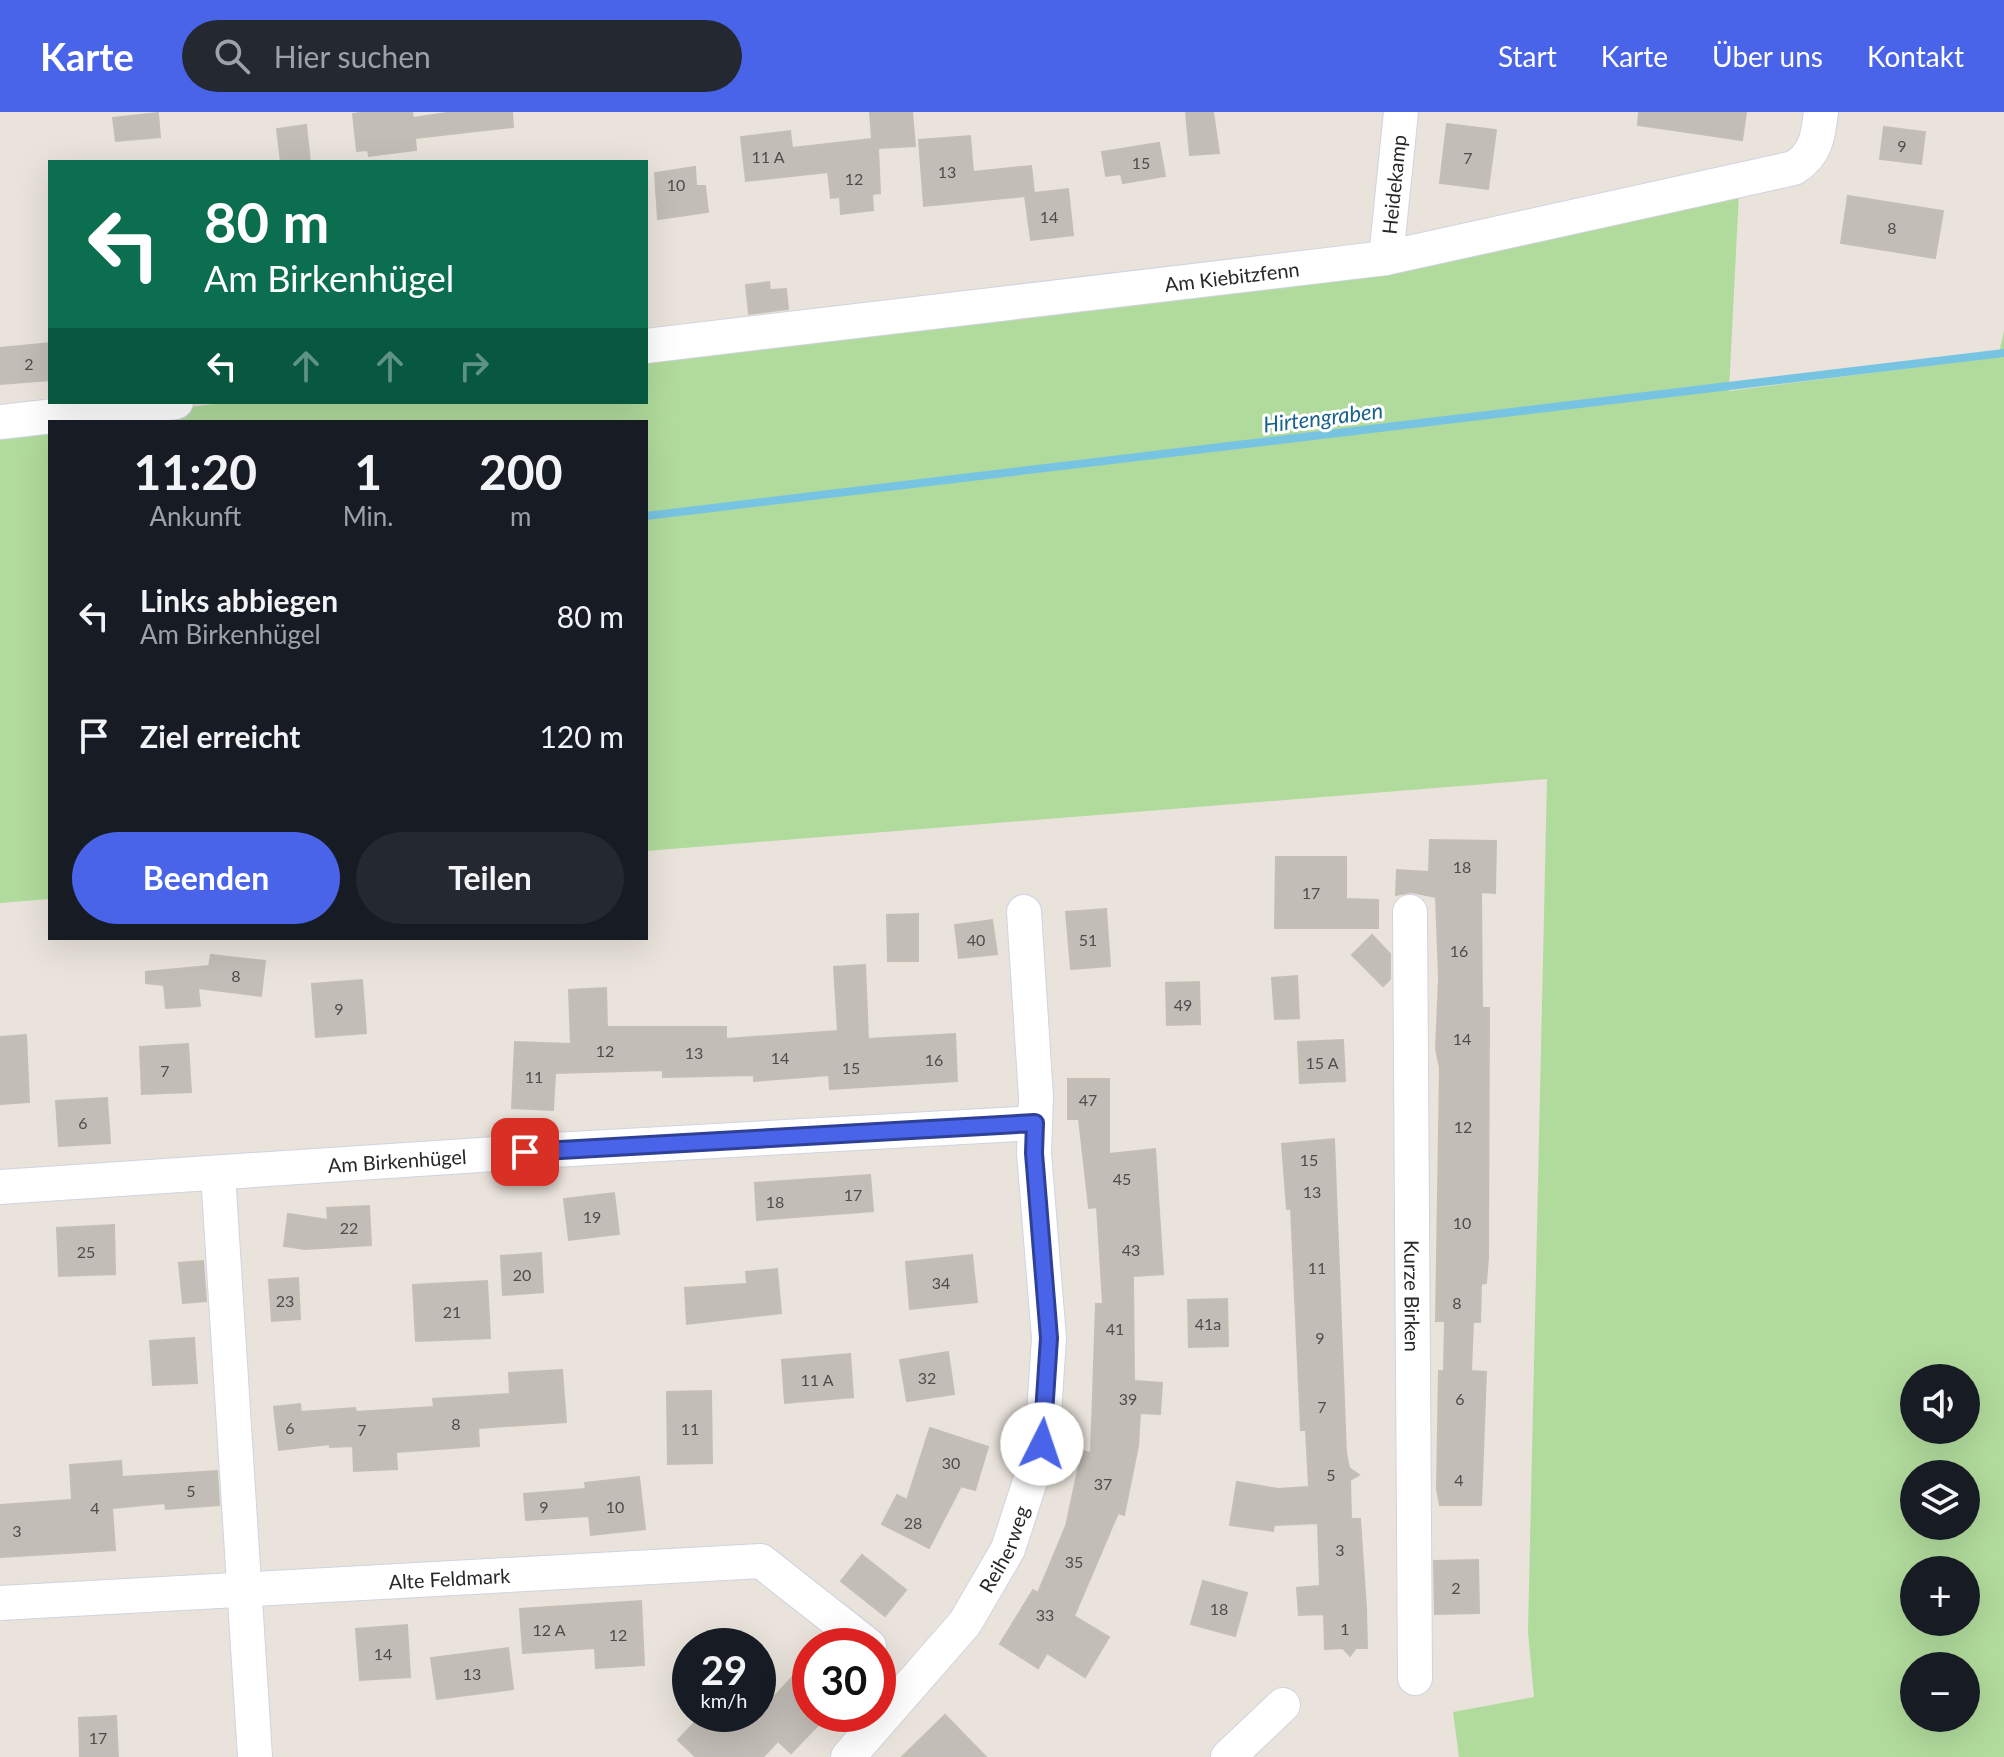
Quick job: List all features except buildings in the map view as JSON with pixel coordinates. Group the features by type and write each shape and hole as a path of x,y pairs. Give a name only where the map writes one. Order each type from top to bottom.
{"street":[{"name":"Heidekamp","path":"1386,258 1401,112"},
{"name":"Am Kiebitzfenn","path":"648,346 1386,258 1794,168 1809,158 1818,137 1821,112"},
{"path":"0,422 158,404"},
{"name":"Reiherweg","path":"848,1757 965,1623 1008,1549 1042,1444 1049,1338 1034,1153 1024,912"},
{"name":"Kurze Birken","path":"1410,912 1415,1678"},
{"name":"Am Birkenhügel","path":"0,1187 219,1186 554,1150 1035,1123"},
{"path":"219,1186 255,1757"},
{"name":"Alte Feldmark","path":"0,1603 761,1561 846,1628"},
{"path":"896,1668 914,1684"},
{"path":"1228,1757 1283,1705"}],"green space":[{"path":"1739,192 1729,391 1998,357 2004,331 2004,1757 1459,1757 1453,1712 1534,1697 1528,1632 1547,779 648,851 648,420 79,420 215,404 648,404 648,353"},
{"path":"48,423 48,899 0,903 0,429"}],"waterway":[{"name":"Hirtengraben","path":"648,516 2004,353"}],"route":[{"path":"525,1152 1035,1123 1034,1153 1049,1338 1042,1444"}]}
